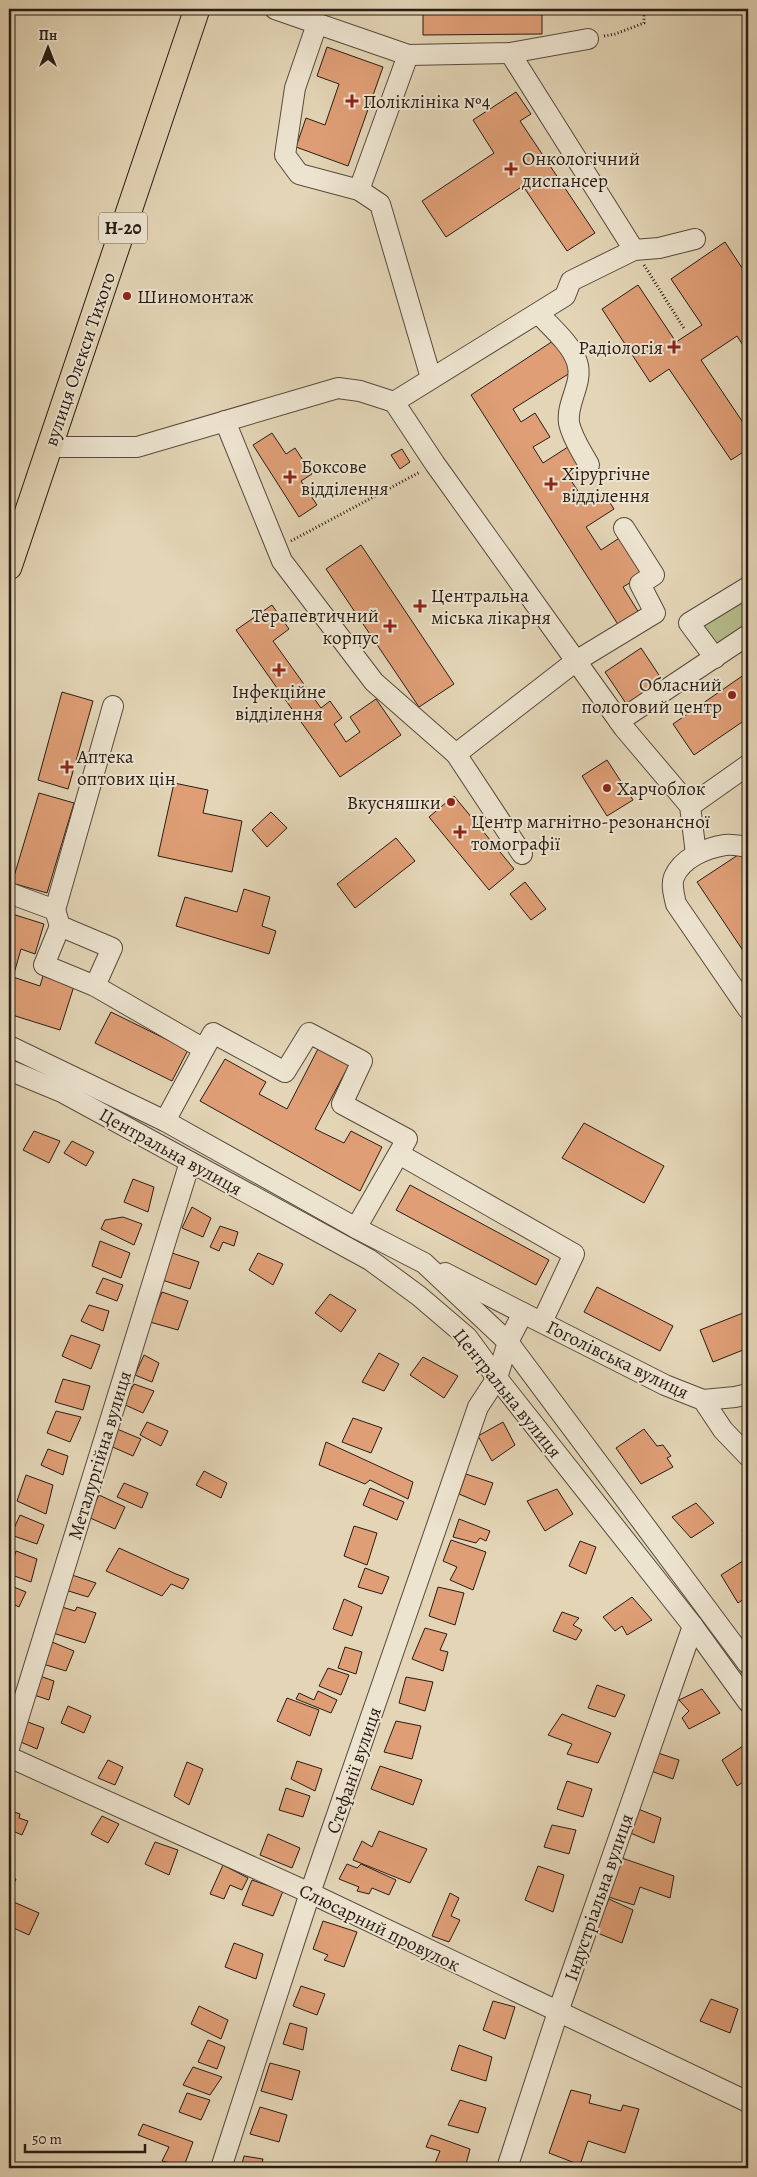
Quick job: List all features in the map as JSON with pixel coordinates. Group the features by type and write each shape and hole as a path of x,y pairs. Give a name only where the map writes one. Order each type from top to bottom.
{"main road":[{"name":"вулиця Олекси Тихого","path":"9,567 197,9"}],"street":[{"path":"275,9 408,55 510,53 588,39"},
{"path":"317,24 296,88 285,155 299,174 359,190 380,204 431,378"},
{"path":"510,53 634,250"},
{"path":"359,190 408,55"},
{"path":"394,402 539,314 565,296 571,281 634,250 659,248 695,239"},
{"path":"539,314 572,351 578,363 579,375 569,422 589,465"},
{"path":"48,447 137,446 338,388 360,391 394,402 435,464 619,721 690,806 696,854"},
{"path":"225,421 282,561 374,682 456,754 522,854"},
{"path":"456,754 576,661 655,613 640,584 654,575 624,528"},
{"path":"715,658 689,623 748,587"},
{"path":"619,721 748,635"},
{"path":"113,706 44,965 95,986 204,1049"},
{"path":"690,806 748,765"},
{"path":"748,847 726,845 696,854 680,868 674,878 673,890 676,904 748,1009"},
{"path":"9,893 112,948 95,986"},
{"path":"165,1121 214,1033 285,1072 309,1033 362,1061 342,1104 407,1139 356,1228"},
{"name":"Центральна вулиця","path":"9,1046 165,1121 356,1228 424,1262 508,1342 748,1664"},
{"name":"Центральна вулиця","path":"9,1070 62,1092 370,1260 419,1296 467,1338 693,1626 748,1702"},
{"path":"399,1154 574,1254 542,1322"},
{"name":"Металургійна вулиця","path":"9,1748 190,1162"},
{"name":"Гоголівська вулиця","path":"424,1262 665,1385 703,1400 722,1430 748,1456"},
{"name":"Гоголівська вулиця","path":"497,1378 508,1342 523,1313"},
{"name":"Стефанії вулиця","path":"221,2168 310,1893 478,1407 497,1378"},
{"path":"703,1400 748,1394"},
{"name":"Індустріальна вулиця","path":"506,2168 558,2012 693,1626"},
{"name":"Слюсарний провулок","path":"9,1757 310,1893 748,2102"}],"path":[{"path":"588,39 615,34 644,22 644,9"},
{"path":"634,250 685,330"},
{"path":"277,548 435,464"}],"green space":[{"path":"748,598 748,630 716,648 703,624"}],"building":[{"path":"542,12 542,34 423,35 423,13"},
{"path":"9,27 13,28 9,48"},
{"name":"Поліклініка №4","path":"327,47 383,67 348,166 296,147 306,118 325,125 339,84 317,76"},
{"name":"Онкологічний диспансер","path":"516,92 531,114 520,121 595,233 567,251 523,186 446,237 422,201 494,153 473,120"},
{"name":"Радіологія","path":"725,242 748,277 748,353 737,336 701,360 748,430 748,449 731,460 669,369 650,382 602,309 638,285 676,342 702,325 671,279"},
{"name":"Хірургічне відділення","path":"553,341 573,371 513,409 521,422 535,413 550,437 533,447 543,463 571,445 584,466 568,476 586,503 603,492 614,509 586,527 601,550 624,535 648,572 623,587 639,613 619,626 471,395"},
{"name":"Боксове відділення","path":"272,433 286,454 295,448 312,474 301,481 317,505 299,517 253,445"},
{"path":"402,449 410,462 400,469 391,455"},
{"name":"Терапевтичний корпус","path":"361,545 454,684 419,707 326,569"},
{"name":"Інфекційне відділення","path":"272,605 289,629 273,641 321,708 330,701 342,718 334,724 346,742 360,732 350,717 376,699 401,735 340,777 236,630"},
{"path":"641,648 663,681 627,705 605,672"},
{"name":"Обласний пологовий центр","path":"748,672 748,718 694,755 673,724"},
{"path":"62,692 93,701 68,789 38,780"},
{"name":"Харчоблок","path":"607,760 633,800 607,816 582,776"},
{"path":"174,783 208,790 203,813 242,821 232,872 158,856"},
{"path":"39,793 74,803 47,893 12,883"},
{"path":"454,796 514,869 489,890 429,817"},
{"path":"271,812 287,828 267,847 252,830"},
{"path":"396,838 415,861 355,908 337,884"},
{"path":"741,853 748,864 748,958 697,882"},
{"path":"525,882 546,909 531,920 510,894"},
{"path":"244,889 270,897 262,926 276,931 269,954 176,926 185,897 237,912"},
{"path":"9,913 44,924 35,954 21,949 13,977 40,986 43,976 74,986 60,1030 9,1014"},
{"path":"111,1012 188,1050 172,1081 95,1043"},
{"path":"319,1047 350,1063 315,1129 344,1143 351,1131 382,1147 360,1191 200,1101 225,1059 266,1082 259,1094 287,1109"},
{"path":"584,1123 664,1166 644,1203 562,1158"},
{"path":"34,1131 60,1141 49,1163 23,1150"},
{"path":"72,1141 94,1152 86,1166 64,1153"},
{"path":"133,1179 154,1187 148,1212 124,1202"},
{"path":"410,1185 549,1260 536,1285 396,1210"},
{"path":"192,1207 211,1218 203,1237 182,1228"},
{"path":"123,1217 142,1224 134,1245 101,1229 105,1220"},
{"path":"220,1226 238,1232 234,1246 223,1242 219,1251 210,1247"},
{"path":"100,1241 130,1253 121,1278 92,1266"},
{"path":"172,1253 199,1262 190,1289 162,1280"},
{"path":"258,1253 283,1264 273,1285 249,1270"},
{"path":"103,1278 123,1285 117,1301 96,1293"},
{"path":"597,1287 673,1326 660,1351 584,1312"},
{"path":"162,1292 188,1301 178,1330 150,1322"},
{"path":"330,1294 356,1310 341,1332 315,1313"},
{"path":"89,1305 109,1311 103,1331 81,1321"},
{"path":"748,1311 748,1348 713,1362 700,1330"},
{"path":"71,1335 100,1345 91,1369 62,1356"},
{"path":"379,1353 399,1364 384,1391 362,1382"},
{"path":"144,1355 159,1363 152,1382 135,1375"},
{"path":"423,1357 458,1376 444,1398 410,1375"},
{"path":"63,1379 90,1386 83,1410 55,1402"},
{"path":"134,1384 154,1391 143,1413 123,1404"},
{"path":"56,1411 81,1417 70,1442 47,1433"},
{"path":"353,1418 382,1428 371,1453 342,1442"},
{"path":"147,1422 168,1431 161,1446 140,1435"},
{"path":"503,1422 515,1445 492,1461 478,1436"},
{"path":"117,1429 141,1439 133,1456 108,1445"},
{"path":"644,1429 657,1446 663,1445 671,1456 667,1458 673,1467 641,1484 616,1448"},
{"path":"326,1442 413,1482 408,1499 370,1480 365,1484 319,1465"},
{"path":"48,1449 68,1456 63,1475 41,1465"},
{"path":"204,1471 227,1483 221,1498 196,1485"},
{"path":"466,1474 493,1483 485,1505 459,1494"},
{"path":"26,1475 53,1485 46,1514 17,1501"},
{"path":"124,1483 148,1493 142,1508 117,1497"},
{"path":"370,1488 404,1502 397,1520 363,1505"},
{"path":"557,1489 573,1514 545,1531 527,1501"},
{"path":"99,1495 125,1507 115,1529 88,1517"},
{"path":"696,1503 714,1523 691,1538 672,1517"},
{"path":"20,1515 44,1525 37,1544 11,1535"},
{"path":"748,1518 748,1534 742,1531"},
{"path":"459,1519 490,1531 486,1541 480,1538 476,1543 453,1537"},
{"path":"354,1526 377,1533 367,1565 344,1556"},
{"path":"451,1540 486,1552 473,1590 450,1580 457,1567 443,1561"},
{"path":"580,1541 596,1547 586,1574 569,1566"},
{"path":"119,1548 189,1579 183,1589 171,1584 162,1596 106,1571"},
{"path":"16,1551 37,1559 31,1582 9,1574"},
{"path":"746,1559 748,1562 748,1596 738,1603 721,1575"},
{"path":"365,1568 389,1577 382,1594 358,1587"},
{"path":"69,1574 96,1583 88,1597 62,1589"},
{"path":"9,1585 26,1592 19,1607 9,1602"},
{"path":"438,1587 464,1593 455,1625 429,1616"},
{"path":"632,1597 652,1620 627,1635 622,1626 615,1631 603,1617"},
{"path":"344,1599 362,1607 352,1636 333,1629"},
{"path":"62,1607 75,1611 77,1607 96,1613 85,1643 53,1633"},
{"path":"562,1612 579,1618 573,1625 582,1630 576,1640 553,1631"},
{"path":"425,1628 447,1634 440,1650 448,1652 443,1671 412,1659"},
{"path":"52,1642 74,1651 66,1671 43,1664"},
{"path":"345,1647 362,1652 356,1674 338,1668"},
{"path":"328,1668 349,1675 341,1695 319,1686"},
{"path":"37,1675 54,1681 49,1700 31,1694"},
{"path":"406,1677 433,1682 425,1711 399,1703"},
{"path":"597,1685 625,1695 615,1717 588,1708"},
{"path":"702,1689 720,1713 689,1729 682,1718 689,1711 679,1700"},
{"path":"318,1691 337,1700 331,1713 296,1699 299,1693 314,1700"},
{"path":"287,1698 319,1710 310,1736 277,1721"},
{"path":"68,1706 91,1716 84,1733 61,1723"},
{"path":"562,1714 611,1733 598,1763 567,1754 572,1744 548,1735"},
{"path":"25,1721 44,1728 37,1749 16,1740"},
{"path":"396,1721 421,1726 412,1759 384,1752"},
{"path":"746,1744 748,1748 748,1779 737,1786 722,1760"},
{"path":"658,1753 679,1760 673,1779 651,1771"},
{"path":"108,1760 123,1767 115,1785 98,1778"},
{"path":"297,1761 322,1769 315,1791 291,1779"},
{"path":"187,1762 203,1769 189,1805 174,1796"},
{"path":"380,1766 422,1780 413,1805 371,1789"},
{"path":"567,1781 592,1789 583,1817 557,1809"},
{"path":"286,1788 310,1796 303,1817 279,1810"},
{"path":"638,1809 661,1818 654,1843 628,1832"},
{"path":"9,1810 20,1814 19,1818 28,1821 22,1835 15,1832 10,1845"},
{"path":"102,1816 119,1824 108,1843 91,1834"},
{"path":"552,1825 576,1830 569,1854 544,1847"},
{"path":"379,1831 427,1849 410,1883 353,1860 362,1841 372,1847"},
{"path":"268,1834 300,1848 292,1868 260,1855"},
{"path":"155,1842 178,1850 169,1875 145,1864"},
{"path":"622,1858 674,1876 670,1898 640,1887 634,1905 602,1895"},
{"path":"347,1864 357,1868 361,1864 396,1880 389,1895 372,1888 369,1894 357,1891 359,1887 339,1879"},
{"path":"223,1865 248,1878 242,1890 230,1885 224,1899 210,1894"},
{"path":"538,1866 564,1875 553,1912 525,1900"},
{"path":"9,1876 16,1879 9,1895"},
{"path":"252,1880 283,1891 273,1916 242,1905"},
{"path":"450,1893 459,1898 451,1916 460,1920 449,1942 432,1936"},
{"path":"609,1899 633,1910 622,1943 595,1932"},
{"path":"9,1900 39,1913 29,1935 9,1926"},
{"path":"323,1921 357,1932 344,1967 324,1960 328,1955 313,1949"},
{"path":"234,1943 263,1954 256,1979 225,1967"},
{"path":"301,1986 325,1994 317,2015 293,2006"},
{"path":"711,1999 738,2009 730,2033 700,2021"},
{"path":"493,2001 515,2007 505,2039 483,2030"},
{"path":"199,2006 228,2020 221,2039 191,2024"},
{"path":"290,2023 307,2028 303,2050 283,2044"},
{"path":"208,2040 225,2047 217,2069 198,2062"},
{"path":"459,2045 492,2057 486,2081 451,2070"},
{"path":"270,2063 300,2071 292,2100 261,2091"},
{"path":"193,2067 222,2077 210,2095 183,2085"},
{"path":"571,2090 591,2095 589,2103 621,2111 623,2105 639,2109 625,2153 588,2141 580,2165 549,2153"},
{"path":"187,2093 210,2100 201,2120 179,2112"},
{"path":"460,2100 486,2108 478,2133 448,2125"},
{"path":"260,2107 287,2115 279,2142 250,2134"},
{"path":"143,2124 193,2142 184,2166 162,2161 169,2147 138,2135"},
{"path":"431,2135 470,2149 465,2168 433,2168 440,2151 426,2147"},
{"path":"244,2156 263,2159 261,2168 241,2168"}],"place":[{"name":"Поліклініка №4","path":"352,101"},
{"name":"Онкологічний диспансер","path":"511,169"},
{"name":"Шиномонтаж","path":"127,296"},
{"name":"Радіологія","path":"674,347"},
{"name":"Боксове відділення","path":"290,477"},
{"name":"Хірургічне відділення","path":"551,484"},
{"name":"Центральна міська лікарня","path":"420,606"},
{"name":"Терапевтичний корпус","path":"390,626"},
{"name":"Інфекційне відділення","path":"279,670"},
{"name":"Обласний пологовий центр","path":"732,695"},
{"name":"Аптека оптових цін","path":"67,767"},
{"name":"Харчоблок","path":"607,788"},
{"name":"Вкусняшки","path":"451,802"},
{"name":"Центр магнітно-резонансної томографії","path":"460,832"}]}
